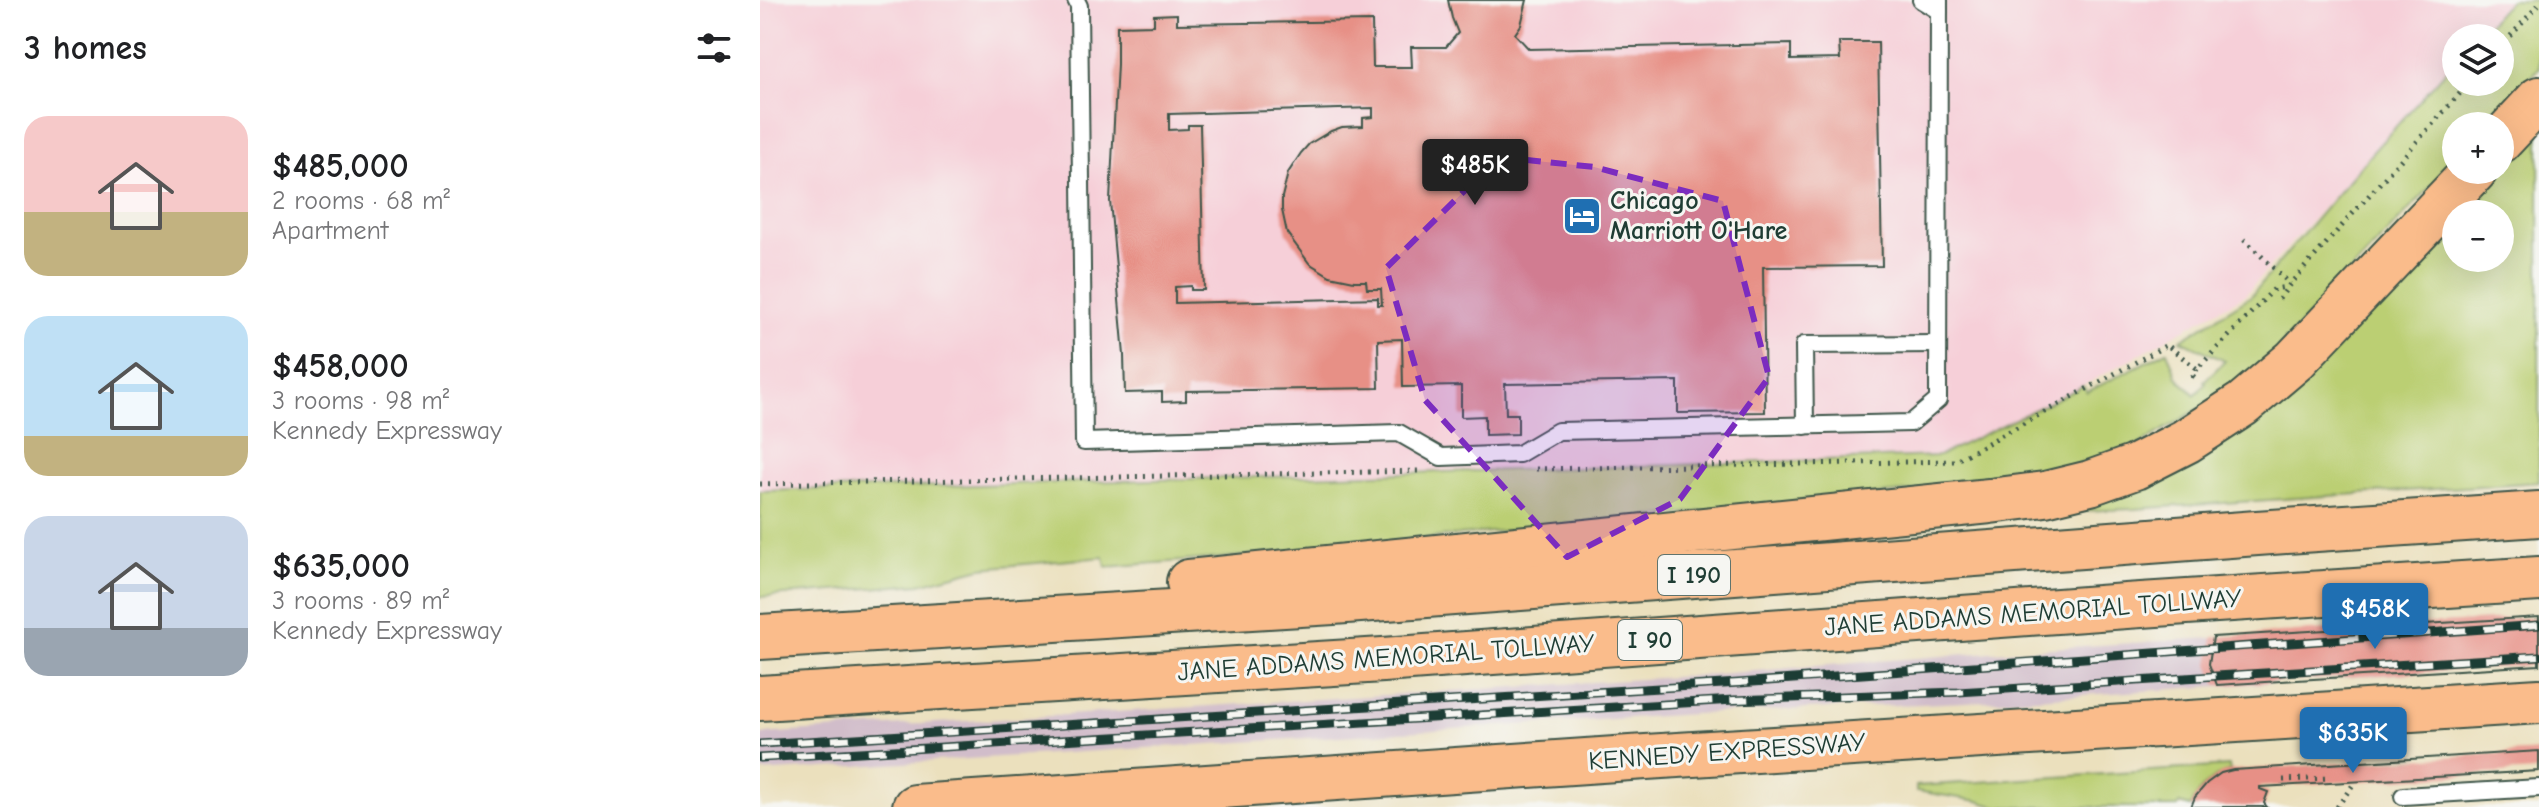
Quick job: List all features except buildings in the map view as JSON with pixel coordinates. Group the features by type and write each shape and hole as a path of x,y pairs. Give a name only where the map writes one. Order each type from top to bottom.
{"highway":[{"path":"2514,126 2539,99"},
{"path":"848,631 1162,585 1990,501 2045,494 2090,483 2135,467 2186,441 2243,404 2295,360 2462,184"},
{"name":"I 190","path":"760,637 1333,602 2539,514"},
{"name":"JANE ADDAMS MEMORIAL TOLLWAY","path":"760,698 1383,660 2539,579"},
{"name":"KENNEDY EXPRESSWAY","path":"915,807 2539,701"}],"lane":[{"path":"1076,0 1079,6 1084,442 1399,433 1441,457 1519,454 1558,431 1911,423 1938,400 1939,6 1921,0"},
{"path":"1805,426 1804,345 1938,344"},
{"path":"2403,796 2539,788"}],"path":[{"path":"2514,32 2539,4"},
{"path":"2279,299 2458,96"},
{"path":"2244,239 2290,284"},
{"path":"2197,369 2193,376 2199,381"},
{"path":"2283,780 2330,778"},
{"path":"2337,807 2355,782"}],"highlighted area":[{"path":"1499,157 1594,167 1723,201 1769,377 1680,499 1567,557 1425,400 1386,268"}],"shaded area":[{"path":"760,0 2510,0 2489,24 2442,24 2442,76 2245,295 2083,386 1939,456 760,491"},
{"path":"2539,617 2539,665 1990,701 1694,714 760,772 760,734 1691,676 1992,652"}],"green space":[{"path":"2510,0 2539,0 2539,68 2514,95 2514,24 2489,24"},
{"path":"2442,75 2442,96 2513,96 2498,112 2442,112 2442,175 2250,378 2135,447 2028,480 1221,558 1106,567 1104,557 981,568 920,584 760,597 760,491 1939,456 2083,386 2087,392 2167,351 2177,377 2195,395 2206,383 2204,381 2225,361 2181,340 2251,296"},
{"path":"2539,126 2539,482 2134,509 2080,511 2068,508 2442,228 2442,272 2514,272 2514,200 2472,200 2486,184 2514,184 2514,154"},
{"path":"2229,766 2230,771 2206,784 2191,807 2179,804 2178,807 1997,807 1916,791 1916,786"}],"railway":[{"path":"760,744 1739,683 2539,625"},
{"path":"760,758 1734,700 1958,692 2539,656"}],"place":[{"name":"Chicago Marriott O'Hare","path":"1582,216"}]}
